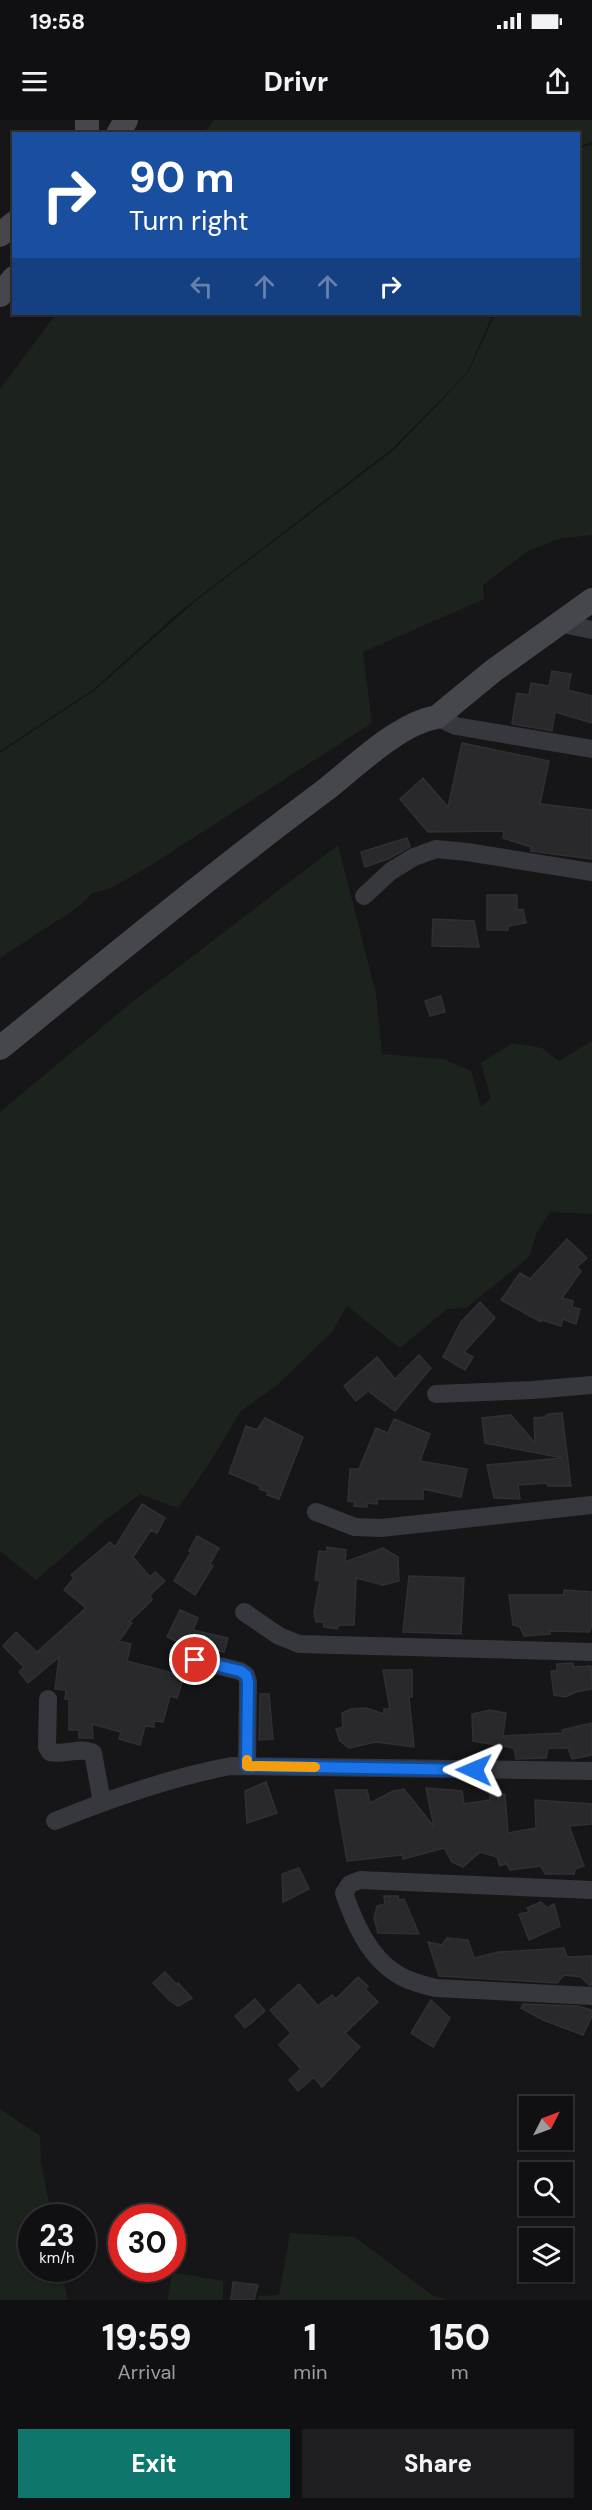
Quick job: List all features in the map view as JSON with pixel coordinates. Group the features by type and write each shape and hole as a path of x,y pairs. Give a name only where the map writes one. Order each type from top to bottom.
{"main road":[{"path":"0,235 12,225"},
{"path":"0,295 12,280"},
{"path":"0,1048 274,827 393,737 427,718 437,717 494,671 592,600"}],"street":[{"path":"558,623 592,630"},
{"path":"437,717 456,726 592,749"},
{"path":"364,896 392,871 414,857 436,849 592,872"},
{"path":"436,1394 592,1385"},
{"path":"316,1512 354,1527 381,1528 592,1505"},
{"path":"244,1612 279,1636 299,1644 592,1652"},
{"path":"195,1660 240,1671 246,1675 248,1682 247,1766"},
{"path":"48,1699 47,1748 56,1754 88,1750 93,1753 102,1802"},
{"path":"55,1821 102,1802 206,1771 231,1766 592,1771"},
{"path":"592,1890 360,1880 350,1884 344,1893 354,1919 372,1948 395,1973 416,1983 436,1988 592,1996"}],"shaded area":[{"path":"214,120 592,120 592,141 580,147 580,132 205,132"},
{"path":"592,144 592,535 558,539 528,551 483,585 484,599 363,652 372,723 148,867 109,889 92,893 81,905 0,958 0,753 95,690 197,600 394,450 468,373 495,315 580,315 580,149"},
{"path":"55,315 493,315 467,373 393,448 179,612 94,689 0,751 0,389"},
{"path":"338,845 376,994 382,1054 444,1059 471,1071 481,1106 491,1099 481,1063 513,1043 542,1048 559,1061 592,1041 592,1214 550,1212 536,1234 529,1257 466,1308 447,1309 400,1348 347,1306 332,1332 277,1385 241,1411 178,1508 140,1494 103,1522 36,1580 0,1551 0,1112 130,1004"},
{"path":"0,2109 40,2136 41,2163 49,2204 18,2204 18,2282 64,2282 68,2300 0,2300"},
{"path":"290,2233 355,2237 433,2296 449,2300 258,2300 259,2296 279,2295"},
{"path":"186,2274 223,2281 223,2300 168,2300 171,2282 186,2282"}],"building":[{"path":"552,671 571,674 568,690 592,696 592,723 555,712 552,731 512,724 517,693 529,695 531,683 549,686"},
{"path":"462,743 549,761 540,804 592,810 592,859 531,851 531,847 503,838 504,831 428,832 400,799 423,778 448,807"},
{"path":"407,838 410,847 388,859 365,867 361,852"},
{"path":"487,895 517,895 517,910 523,909 526,923 508,926 508,930 487,930"},
{"path":"433,919 474,921 479,947 432,946"},
{"path":"441,996 445,1012 430,1016 425,1001"},
{"path":"567,1239 587,1258 577,1267 581,1271 562,1298 573,1301 572,1307 580,1309 576,1324 563,1319 561,1326 542,1320 541,1322 501,1300 520,1273 530,1279"},
{"path":"480,1302 495,1318 464,1352 473,1357 465,1370 443,1357 461,1322"},
{"path":"419,1355 431,1368 395,1411 368,1391 356,1401 344,1386 377,1357 395,1379"},
{"path":"562,1413 571,1486 548,1486 547,1483 518,1485 520,1499 494,1498 487,1465 563,1458 485,1443 482,1418 511,1415 535,1443 534,1418"},
{"path":"265,1418 303,1437 279,1499 267,1495 268,1492 259,1489 260,1486 229,1473 246,1426 257,1430"},
{"path":"394,1419 430,1434 420,1461 467,1469 461,1497 423,1489 423,1499 377,1499 377,1504 367,1503 367,1507 354,1506 355,1502 348,1501 350,1469 359,1469 376,1428 388,1433"},
{"path":"142,1504 165,1518 157,1533 151,1530 133,1557 150,1577 155,1572 165,1581 150,1595 152,1600 129,1622 132,1623 119,1641 131,1644 127,1661 184,1676 177,1698 170,1696 163,1722 154,1721 154,1727 145,1726 140,1745 119,1739 121,1732 92,1724 93,1738 79,1738 79,1730 69,1730 69,1699 65,1699 66,1690 55,1689 59,1657 28,1683 19,1672 24,1667 3,1646 16,1632 37,1652 86,1608 64,1590 74,1578 71,1575 110,1542 115,1547"},
{"path":"197,1536 219,1548 210,1564 213,1566 195,1595 174,1581 191,1552 189,1551"},
{"path":"327,1547 346,1550 345,1562 383,1548 398,1557 399,1581 383,1585 356,1578 354,1625 339,1625 337,1629 324,1627 323,1622 316,1622 314,1612 320,1581 315,1580 319,1551 327,1552"},
{"path":"409,1576 464,1578 461,1634 403,1632"},
{"path":"564,1590 592,1592 592,1625 589,1632 550,1631 550,1634 524,1636 520,1627 513,1625 509,1595 564,1595"},
{"path":"180,1610 198,1618 193,1630 228,1638 224,1652 186,1643 185,1645 167,1637"},
{"path":"573,1663 573,1667 591,1666 592,1689 565,1697 554,1695 551,1671 557,1671 557,1664"},
{"path":"383,1670 412,1670 412,1697 409,1697 414,1747 376,1742 349,1748 340,1741 336,1729 343,1727 342,1713 351,1709 366,1708 384,1714 384,1709 390,1709"},
{"path":"260,1694 269,1694 273,1739 259,1740"},
{"path":"490,1710 506,1713 503,1736 563,1733 562,1730 592,1723 592,1755 572,1759 568,1748 548,1748 546,1758 516,1759 514,1748 473,1741 472,1714"},
{"path":"266,1782 277,1813 247,1823 245,1791"},
{"path":"426,1788 462,1791 464,1804 490,1800 490,1793 505,1794 508,1833 536,1828 535,1800 592,1804 592,1824 569,1826 584,1866 575,1869 574,1874 545,1874 541,1866 510,1870 506,1863 500,1866 497,1857 480,1852 463,1867 452,1862 444,1848 403,1859 402,1855 347,1861 335,1790 367,1790 370,1803 393,1791 404,1789 434,1827"},
{"path":"299,1868 309,1889 283,1902 282,1874"},
{"path":"384,1896 398,1896 399,1900 404,1899 419,1934 378,1933 374,1918 377,1906 385,1904"},
{"path":"541,1902 547,1908 554,1904 560,1926 529,1940 519,1914 529,1912 527,1908"},
{"path":"447,1938 468,1940 474,1958 499,1952 564,1948 567,1957 592,1956 592,1985 581,1977 564,1975 557,1983 439,1976 428,1942 442,1945"},
{"path":"165,1972 192,1998 178,2006 169,2000 153,1983"},
{"path":"358,1977 368,1986 365,1989 378,2002 345,2033 360,2047 322,2087 314,2077 298,2091 289,2080 301,2069 279,2045 291,2033 270,2010 299,1984 318,2006 332,1995 336,1999"},
{"path":"255,1999 265,2011 245,2028 235,2016"},
{"path":"431,2000 450,2018 433,2047 411,2033"},
{"path":"523,2004 577,2006 592,2010 592,2016 583,2035 543,2020 521,2008"},
{"path":"233,2282 258,2285 254,2300 231,2300"}],"slow traffic":[{"path":"247,1760 247,1766 315,1767"}],"route":[{"path":"195,1660 240,1671 246,1675 248,1682 247,1766 474,1770"}]}
